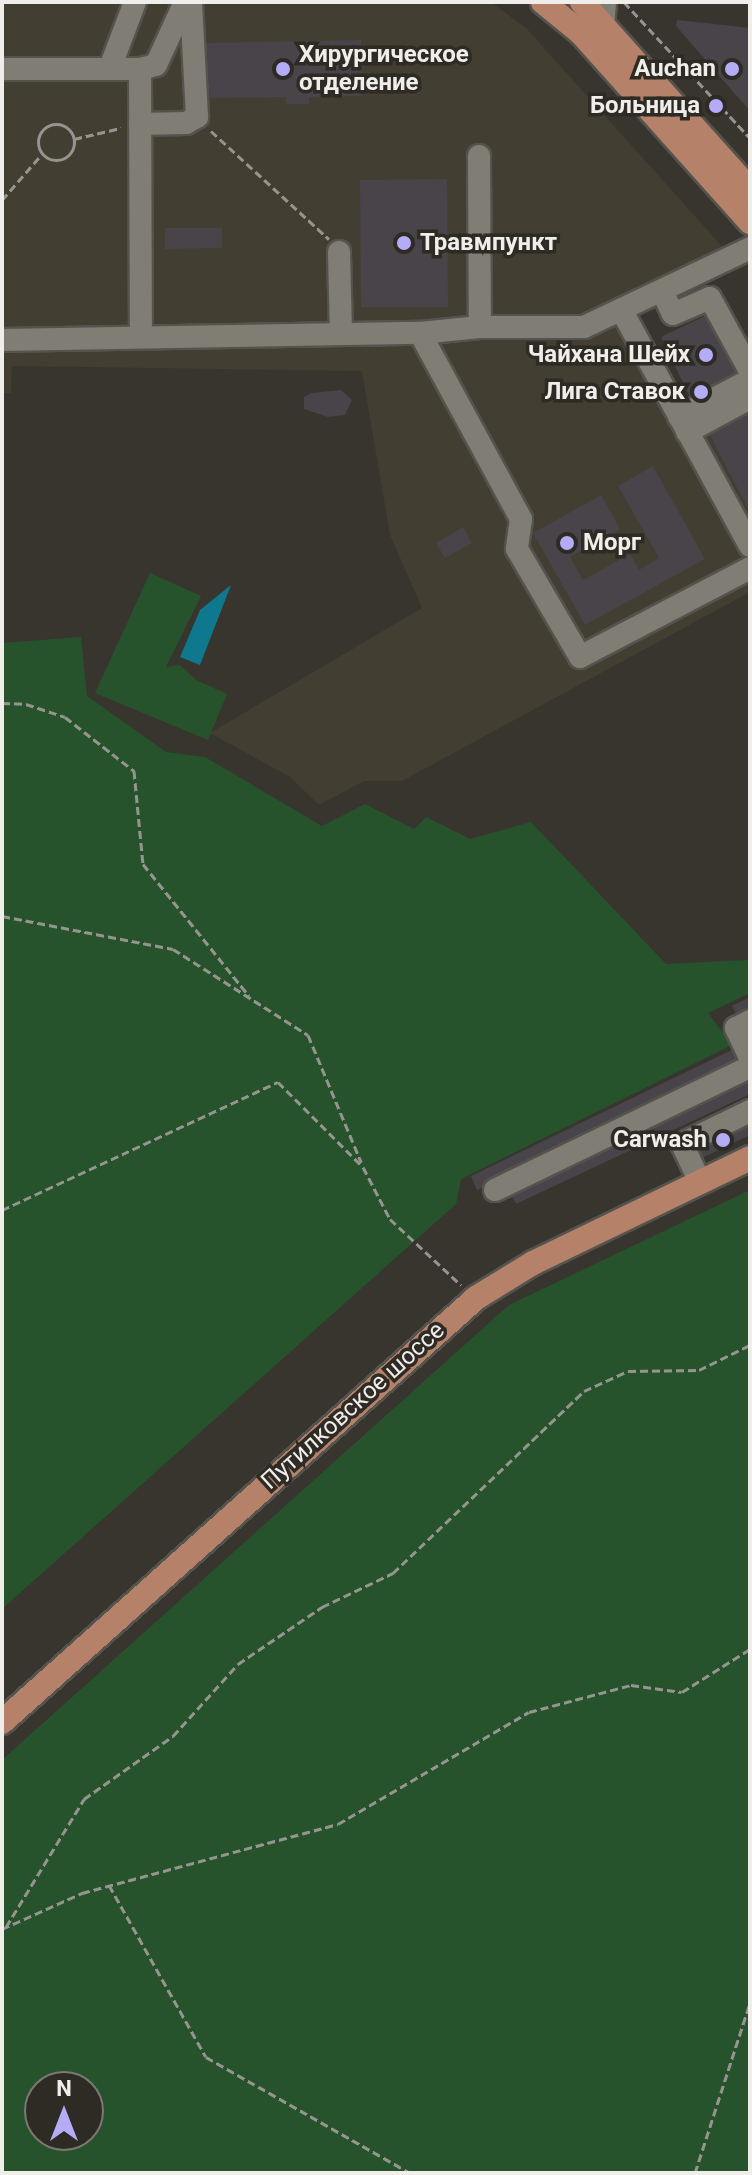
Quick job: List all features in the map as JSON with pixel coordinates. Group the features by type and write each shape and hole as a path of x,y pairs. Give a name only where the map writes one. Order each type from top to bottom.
{"main road":[{"path":"543,2 581,33 750,222"},
{"path":"582,2 604,14 750,190"},
{"name":"Путилковское шоссе","path":"2,1722 476,1298 533,1263 750,1158"}],"lane":[{"path":"110,68 135,2"},
{"path":"2,69 140,69 156,65 185,2"},
{"path":"140,124 186,123 197,117 191,2"},
{"path":"140,69 141,334"},
{"path":"479,156 480,327"},
{"path":"2,340 141,334 420,333 480,327 584,327 623,313 750,248"},
{"path":"339,252 341,333"},
{"path":"663,293 673,314 710,298 750,371"},
{"path":"623,313 750,546"},
{"path":"420,333 521,519 517,549 580,657 750,568"},
{"path":"683,424 750,380"},
{"path":"683,424 750,398"},
{"path":"750,1021 736,1028 750,1058"},
{"path":"495,1190 750,1067"},
{"path":"700,1182 682,1144 750,1111"}],"path":[{"path":"624,2 750,138"},
{"path":"197,117 339,252"},
{"path":"42,154 63,159 74,139 140,124"},
{"path":"42,154 39,138 50,125 68,129 74,139"},
{"path":"2,200 42,154"},
{"path":"2,703 26,704 65,717 134,771 143,864 251,999"},
{"path":"2,916 173,949 308,1035 363,1167 390,1219 476,1298"},
{"path":"2,1210 278,1082 363,1167"},
{"path":"4,1928 84,1799 173,1736 238,1664 322,1607 393,1573 584,1391 628,1371 699,1370 750,1345"},
{"path":"4,1928 109,1885 338,1824 529,1712 631,1685 682,1692 750,1649"},
{"path":"109,1885 206,2057 410,2173"},
{"path":"695,2173 750,2003"}],"shaded area":[{"path":"2,2 491,2 527,29 728,253 633,314 691,418 750,387 750,592 402,781 364,781 319,805 290,777 210,733 422,608 390,535 362,371 12,366 11,393 2,393"}],"green space":[{"path":"150,573 201,596 166,667 180,665 196,680 227,694 208,740 95,693"},
{"path":"81,637 87,696 166,752 205,757 322,826 365,804 414,829 426,817 470,839 531,822 666,964 750,960 750,993 708,1013 732,1045 461,1179 456,1204 2,1609 2,643"},
{"path":"750,1190 750,2173 2,2173 2,1760 509,1305"}],"water":[{"path":"231,585 200,665 180,657 200,610"}],"building":[{"name":"Auchan","path":"677,20 750,28 750,111 676,26"},
{"name":"Хирургическое отделение","path":"361,40 362,96 309,97 309,104 286,104 286,97 204,98 204,43"},
{"name":"Травмпункт","path":"447,179 448,307 361,307 360,180"},
{"path":"165,228 222,228 222,248 165,249"},
{"path":"713,312 745,378 693,403 661,337"},
{"path":"341,390 352,400 345,415 328,417 304,409 304,397 311,393"},
{"path":"748,415 750,419 750,513 710,435"},
{"name":"Морг","path":"653,466 705,559 585,625 533,533 601,495 620,529 570,557 583,580 630,554 639,570 659,558 618,486"},
{"path":"463,527 472,543 445,558 436,543"},
{"path":"750,997 750,1012 738,1018 732,1006"},
{"path":"740,1046 747,1060 477,1190 471,1176"},
{"path":"750,1077 750,1094 516,1204 509,1190"},
{"name":"Carwash","path":"750,1120 750,1135 702,1158 696,1146"}],"place":[{"name":"Хирургическое отделение","path":"283,69"},
{"name":"Auchan","path":"732,69"},
{"name":"Больница","path":"716,106"},
{"name":"Травмпункт","path":"404,243"},
{"name":"Чайхана Шейх","path":"706,355"},
{"name":"Лига Ставок","path":"701,392"},
{"name":"Морг","path":"567,543"},
{"name":"Carwash","path":"723,1140"}]}
